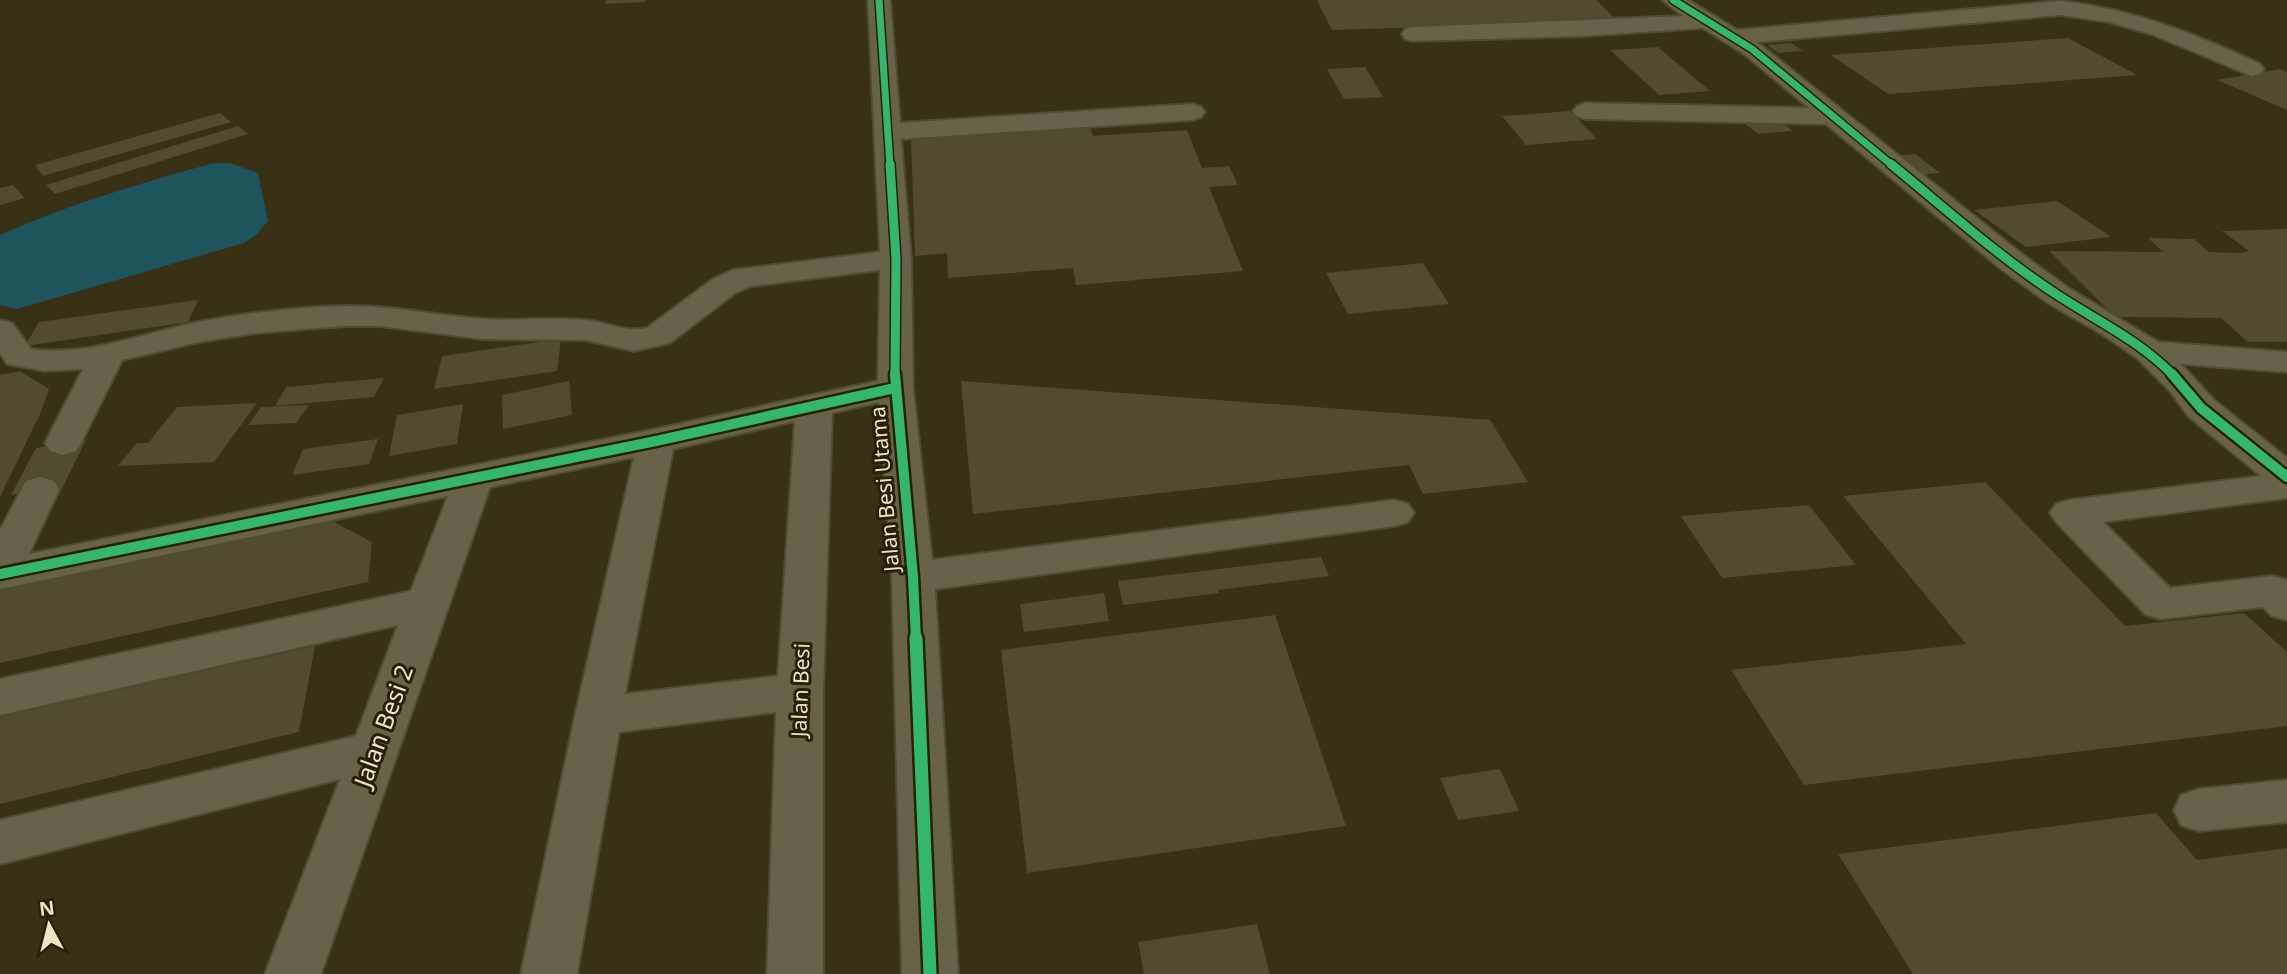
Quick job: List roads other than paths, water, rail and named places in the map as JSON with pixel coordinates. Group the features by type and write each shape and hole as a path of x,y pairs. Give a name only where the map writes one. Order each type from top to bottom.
{"street":[{"name":"Jalan Besi Utama","path":"879,0 896,259 895,388 913,578 930,974"},
{"path":"1631,6 1708,21 1735,37 2012,262 2059,296 2149,351 2182,384 2201,408 2287,477"},
{"path":"1735,37 2060,8 2089,10 2166,33 2252,69"},
{"path":"1413,34 1665,13"},
{"path":"1873,24 1907,46"},
{"path":"1586,111 1832,116"},
{"path":"887,132 1192,112"},
{"path":"0,330 19,357 62,361 255,323 353,316 380,316 483,329 586,330 621,340 648,340 658,336 724,286 744,277 896,259"},
{"path":"2149,351 2287,362"},
{"path":"63,443 108,353"},
{"path":"0,572 656,441 895,388"},
{"name":"Jalan Besi","path":"795,974 800,691 814,405"},
{"path":"549,974 598,716 656,441"},
{"name":"Jalan Besi 2","path":"293,974 474,477"},
{"path":"2287,485 2070,513 2161,604 2272,591 2287,605"},
{"path":"0,572 40,490"},
{"path":"913,578 1394,513"},
{"path":"0,697 428,604"},
{"path":"598,716 800,691"},
{"path":"0,842 376,751"},
{"path":"2199,810 2287,800"}],"water":[{"path":"214,163 230,163 258,173 268,221 257,234 244,243 17,309 0,305 0,235 52,213"}],"tunnel":[{"path":"40,490 63,443"}]}
